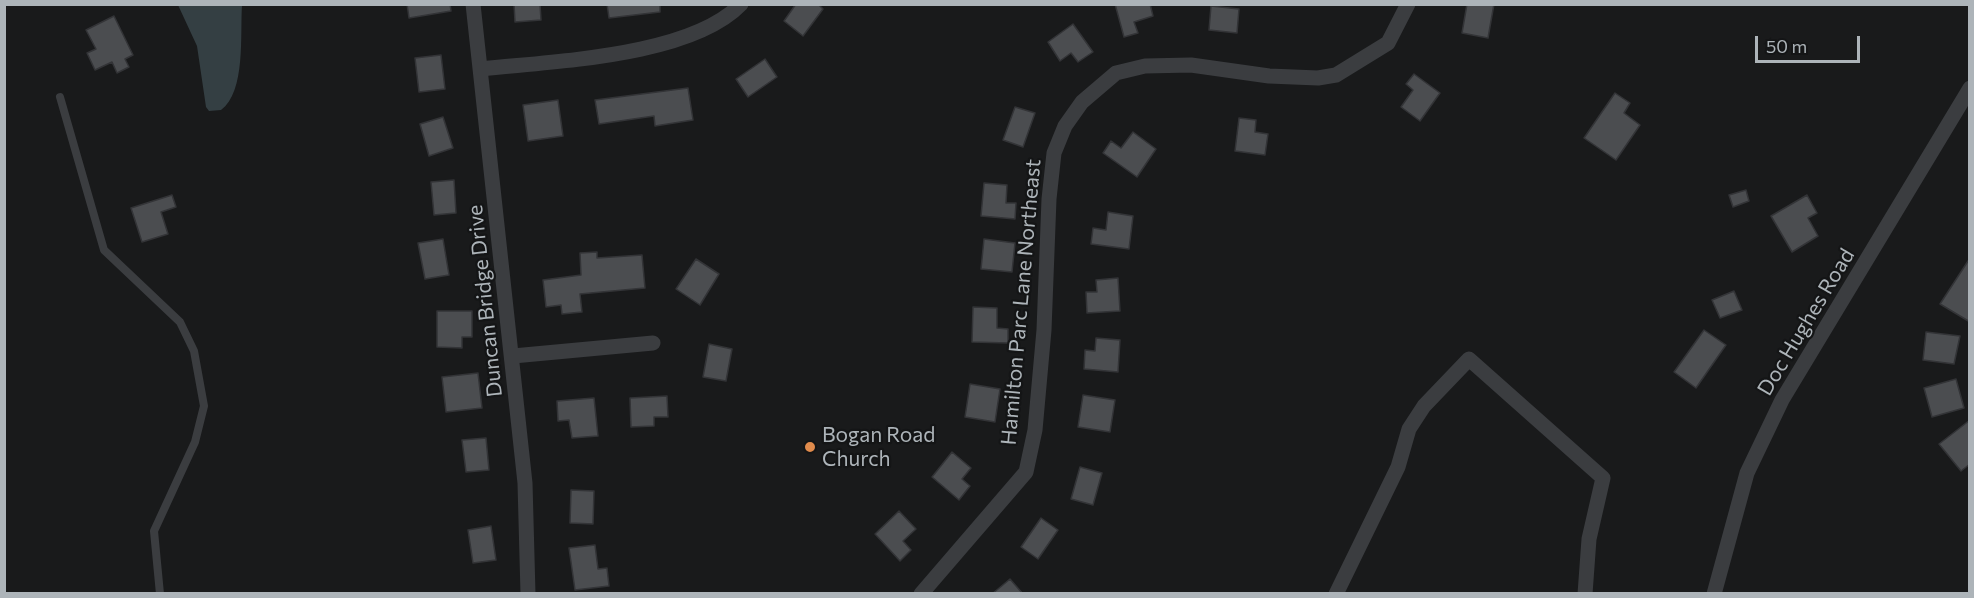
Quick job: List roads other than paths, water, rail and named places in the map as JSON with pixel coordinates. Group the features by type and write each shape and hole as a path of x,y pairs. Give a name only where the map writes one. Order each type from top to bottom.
{"street":[{"name":"Duncan Bridge Drive","path":"473,4 525,483 528,594"},
{"path":"481,69 659,45 702,30 734,12 741,4"},
{"name":"Hamilton Parc Lane Northeast","path":"921,594 1026,472 1037,408 1044,330 1049,199 1054,153 1065,126 1082,102 1116,74 1145,66 1191,65 1269,76 1318,78 1336,75 1388,43 1408,4"},
{"name":"Doc Hughes Road","path":"1714,594 1747,473 1782,400 1970,88"},
{"path":"513,356 653,343"},
{"path":"1336,594 1398,467 1409,429 1424,405 1469,359 1603,478 1589,539 1586,594"}],"lane":[{"path":"60,97 104,250 180,322 194,351 204,406 195,442 154,531 160,594"}],"place":[{"name":"Bogan Road Church","path":"810,447"}]}
